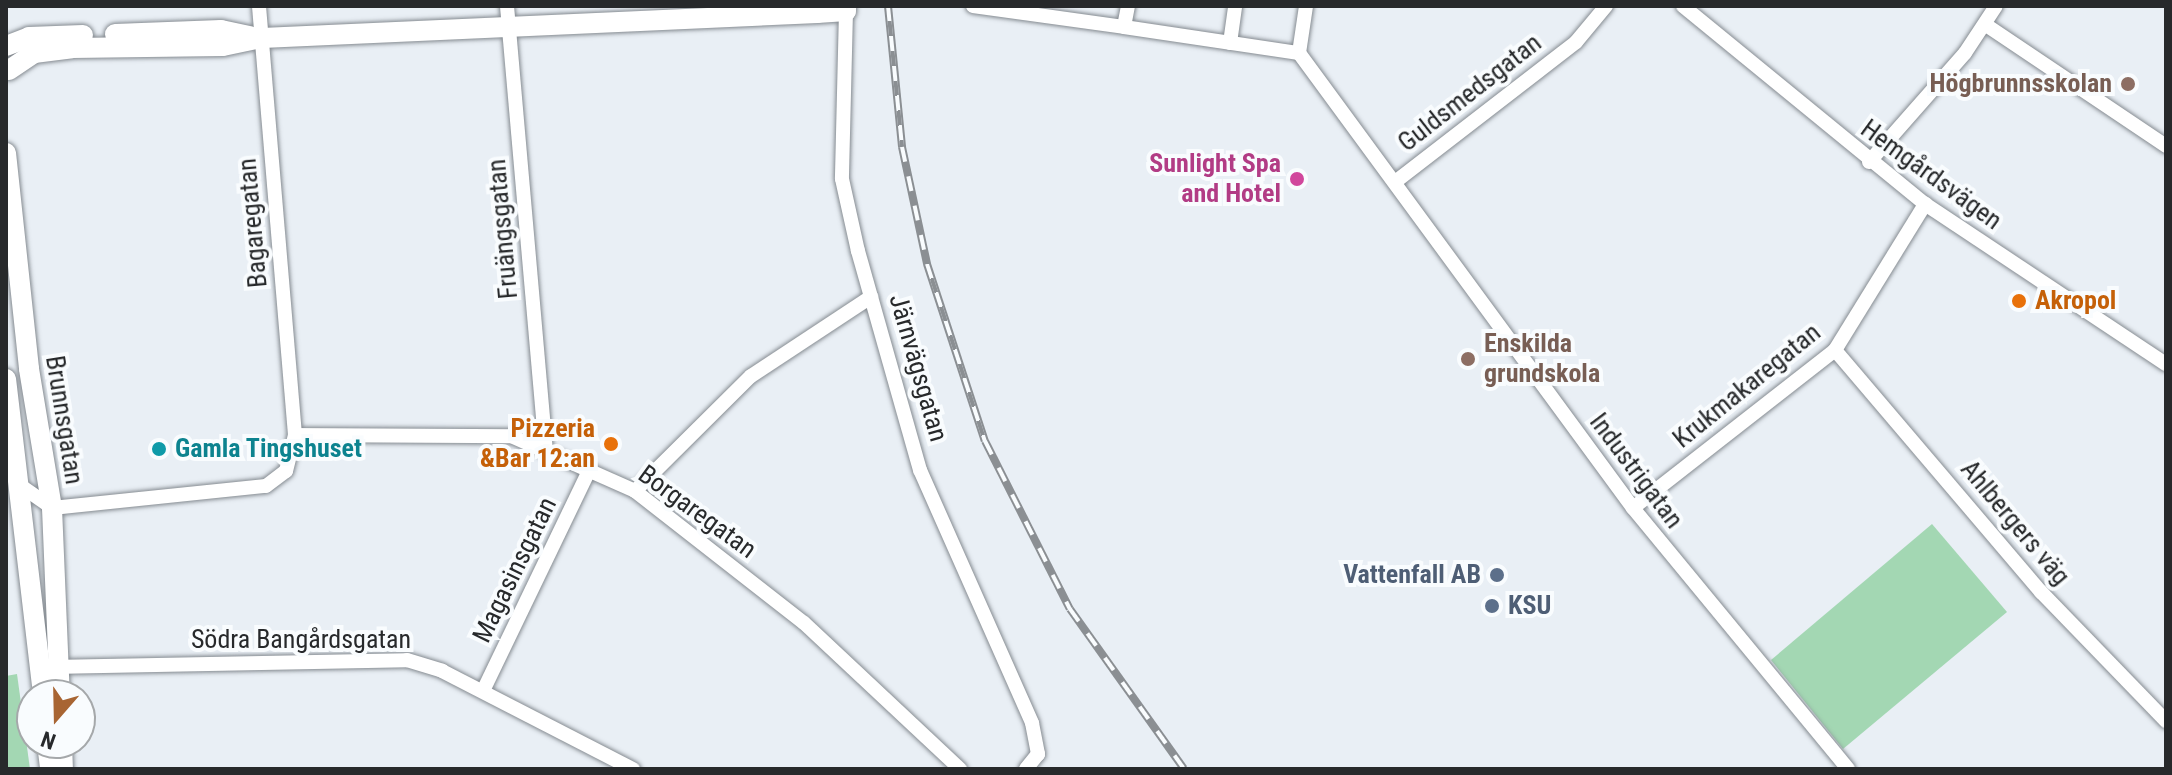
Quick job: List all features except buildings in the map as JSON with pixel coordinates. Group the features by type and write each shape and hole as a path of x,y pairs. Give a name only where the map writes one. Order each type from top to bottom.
{"main road":[{"path":"7,73 34,53 223,46 262,38 846,8"},
{"path":"6,46 29,37 221,30 262,38"},
{"name":"Brunnsgatan","path":"6,153 29,369 52,508 50,667 47,679"},
{"name":"Brunnsgatan","path":"6,379 54,679"}],"street":[{"name":"Bagaregatan","path":"259,6 295,435"},
{"name":"Fruängsgatan","path":"507,6 546,448"},
{"path":"973,6 1299,53 1306,6"},
{"path":"1124,27 1128,6"},
{"path":"1230,43 1235,6"},
{"name":"Guldsmedsgatan","path":"1395,182 1576,42 1606,6"},
{"name":"Hemgårdsvägen","path":"1683,6 1869,162 1925,204 2166,364"},
{"path":"1869,162 1986,25 1996,6"},
{"name":"Järnvägsgatan","path":"846,8 842,179 871,297 920,470 1032,723 1038,754 1026,769"},
{"path":"1986,25 2166,146"},
{"name":"Industrigatan","path":"1299,53 1633,508 1848,769"},
{"name":"Krukmakaregatan","path":"1633,508 1835,350 1925,204"},
{"path":"635,491 751,376 871,297"},
{"name":"Ahlbergers väg","path":"1835,350 2041,592 2166,721"},
{"path":"21,486 52,508 266,486 286,471 295,435"},
{"name":"Borgaregatan","path":"295,435 511,436 546,448 635,491 804,623 960,769"},
{"name":"Magasinsgatan","path":"483,691 590,469"},
{"name":"Södra Bangårdsgatan","path":"50,667 407,660 483,691 633,769"}],"green space":[{"path":"1932,524 2007,612 1843,749 1771,660"},
{"path":"17,674 16,759 29,759 30,769 6,769 6,676"}],"railway":[{"path":"888,6 902,147 927,264 985,441 1070,609 1184,769"}],"place":[{"name":"Högbrunnsskolan","path":"2128,84"},
{"name":"Sunlight Spa and Hotel","path":"1297,179"},
{"name":"Akropol","path":"2019,301"},
{"name":"Enskilda grundskola","path":"1468,359"},
{"name":"Pizzeria &Bar 12:an","path":"611,444"},
{"name":"Gamla Tingshuset","path":"159,449"},
{"name":"Vattenfall AB","path":"1497,575"},
{"name":"KSU","path":"1492,606"}]}
